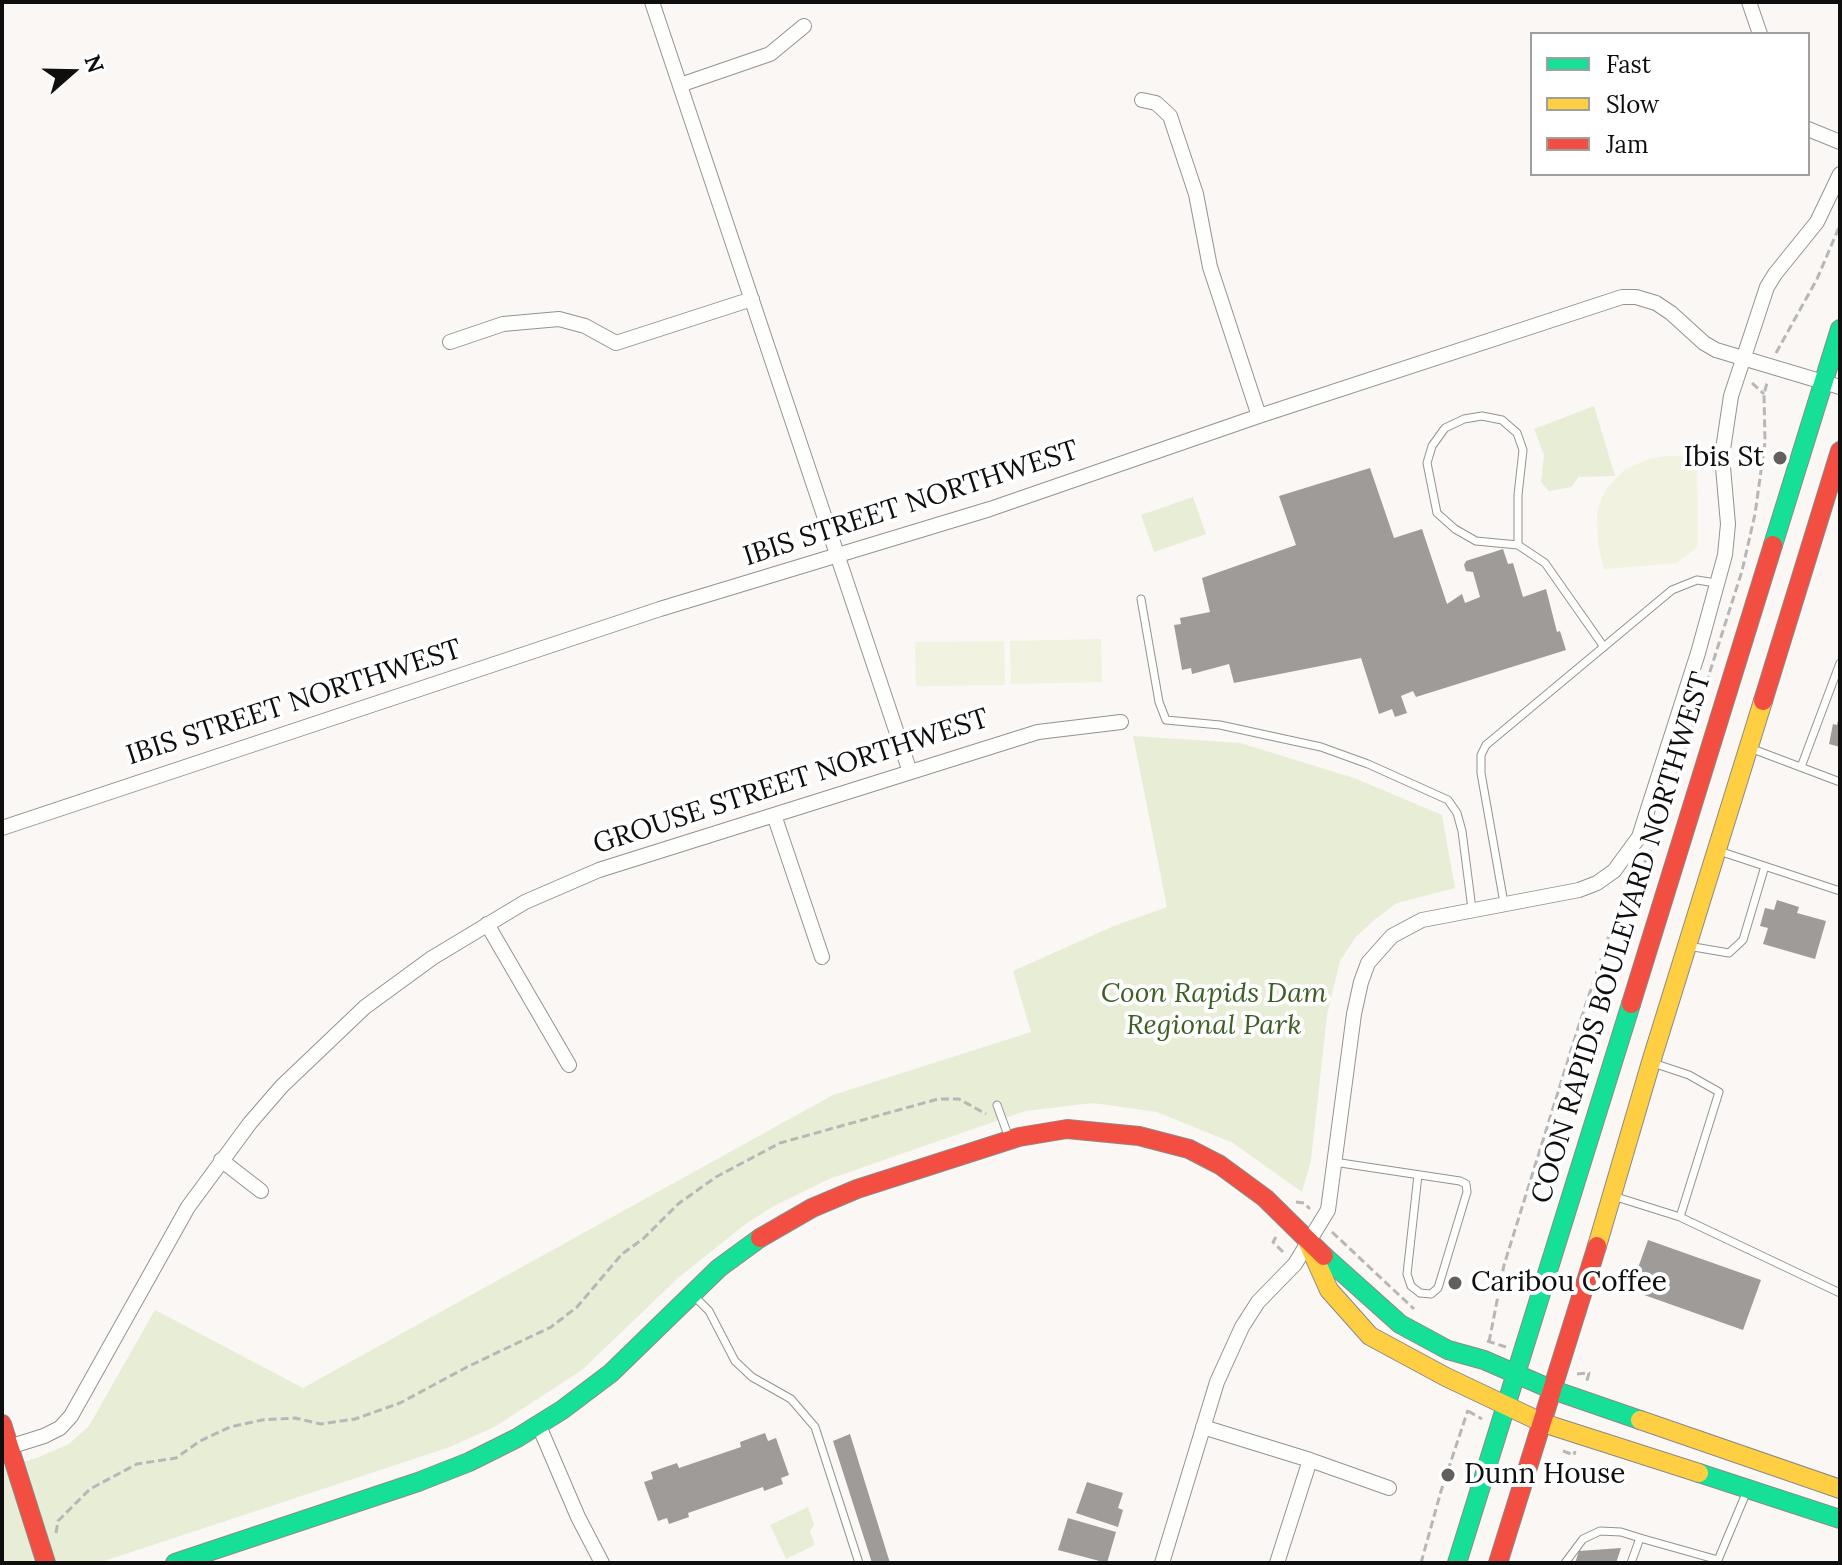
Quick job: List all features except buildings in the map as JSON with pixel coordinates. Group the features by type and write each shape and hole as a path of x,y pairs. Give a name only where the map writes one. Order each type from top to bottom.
{"street":[{"path":"652,2 910,772"},
{"path":"1749,2 1759,32"},
{"path":"680,85 770,54 804,26"},
{"path":"1142,100 1156,103 1170,116 1199,203 1210,267 1259,416"},
{"path":"1810,130 1840,142"},
{"path":"1162,1563 1217,1382 1242,1327 1258,1302 1295,1264 1328,1210 1354,1014 1368,963 1392,936 1431,917 1579,890 1597,883 1614,871 1639,837 1718,583 1728,524 1722,456 1731,396 1767,287 1817,222 1840,174"},
{"name":"IBIS STREET NORTHWEST","path":"2,828 660,609 990,509 1259,416 1622,297 1636,297 1656,303 1704,343 1832,385"},
{"path":"450,342 503,324 559,319 585,326 616,343 752,299"},
{"name":"COON RAPIDS BOULEVARD NORTHWEST","path":"1457,1563 1832,385 1840,329"},
{"path":"1498,1563 1840,451"},
{"name":"GROUSE STREET NORTHWEST","path":"9,1447 60,1428 71,1416 188,1207 221,1160 282,1086 353,1017 400,980 487,924 549,891 599,870 1038,732 1121,722"},
{"path":"774,815 822,957"},
{"path":"487,924 569,1065"},
{"path":"175,1563 454,1468 539,1426 611,1373 719,1268 760,1238 812,1208 877,1183 1035,1133 1067,1129 1139,1136 1189,1149 1236,1174 1400,1324 1448,1350 1484,1360 1553,1390 1840,1489"},
{"path":"221,1160 261,1191"},
{"path":"1307,1241 1329,1290 1370,1336 1543,1423 1840,1519"},
{"path":"2,1424 46,1563"},
{"path":"539,1426 578,1517 602,1563"},
{"path":"1203,1427 1389,1488"},
{"path":"1277,1563 1310,1460"}],"lane":[{"path":"1518,545 1518,495 1523,450 1517,433 1502,420 1482,416 1464,419 1445,428 1432,446 1427,463 1437,513 1455,529 1476,541 1518,545 1545,563 1604,647"},
{"path":"1504,903 1481,773 1481,755 1494,737 1672,590 1697,580 1718,583"},
{"path":"1141,599 1159,702 1166,720 1220,725 1321,747 1368,764 1448,800 1457,813 1462,831 1472,909"},
{"path":"1801,767 1840,663"},
{"path":"1748,747 1840,782"},
{"path":"1716,850 1840,891"},
{"path":"1687,946 1729,953 1743,940 1765,866"},
{"path":"1651,1062 1689,1075 1719,1092 1680,1217"},
{"path":"997,1105 1010,1141"},
{"path":"1334,1162 1460,1181 1466,1184 1467,1192 1438,1288 1431,1294 1420,1293 1411,1286 1407,1274 1418,1175"},
{"path":"1611,1195 1680,1217 1840,1293"},
{"path":"692,1293 709,1311 735,1361 752,1377 791,1399 815,1427 859,1563"},
{"path":"1565,1563 1583,1539 1600,1531 1621,1532 1718,1560 1747,1490"},
{"path":"1631,1563 1640,1538"}],"path":[{"path":"1778,346 1817,279 1840,225"},
{"path":"55,1534 58,1521 90,1489 137,1464 176,1458 200,1441 230,1427 262,1420 295,1418 321,1424 355,1419 400,1403 551,1327 577,1307 622,1254 644,1238 678,1204 716,1177 780,1143 938,1099 959,1099 1005,1122"},
{"path":"1295,1201 1304,1203"},
{"path":"1421,1563 1468,1411"}],"green space":[{"path":"1594,406 1615,476 1579,477 1571,487 1549,491 1541,482 1544,455 1534,429"},
{"path":"1697,457 1698,546 1677,563 1604,569 1598,544 1597,511 1606,489 1625,469 1649,459"},
{"path":"1193,497 1206,534 1154,552 1141,515"},
{"path":"1101,639 1102,682 1011,684 1010,641"},
{"path":"1004,641 1005,685 916,686 915,642"},
{"name":"Coon Rapids Dam Regional Park","path":"1133,736 1240,743 1354,778 1442,815 1455,888 1397,903 1355,938 1340,961 1327,1015 1311,1160 1302,1192 1233,1143 1157,1112 1093,1103 1025,1111 829,1179 774,1206 747,1223 678,1278 582,1370 496,1426 450,1447 98,1563 2,1563 2,1467 34,1459 69,1444 89,1426 155,1310 303,1388 833,1095 1031,1032 1013,971 1114,926 1167,907"},
{"path":"808,1507 814,1524 810,1532 815,1545 786,1559 770,1525"}],"traffic: fast":[{"path":"1773,545 1840,329"},
{"path":"1457,1563 1631,1004"},
{"path":"175,1563 418,1482 469,1462 517,1438 562,1410 611,1373 719,1268 760,1238"},
{"path":"1324,1256 1400,1324 1448,1350 1484,1360 1553,1390 1640,1420"},
{"path":"1699,1473 1840,1519"}],"traffic: slow":[{"path":"1597,1246 1763,701"},
{"path":"1307,1241 1329,1290 1370,1336 1446,1377 1543,1423 1699,1473"},
{"path":"1640,1420 1840,1489"}],"traffic: jam":[{"path":"1763,701 1840,451"},
{"path":"1631,1004 1773,545"},
{"path":"760,1238 812,1208 857,1189 1019,1137 1067,1129 1139,1136 1189,1149 1220,1165 1265,1198 1324,1256"},
{"path":"1498,1563 1597,1246"},
{"path":"2,1424 46,1563"}],"place":[{"name":"Ibis St","path":"1780,458"},
{"name":"Caribou Coffee","path":"1455,1283"},
{"name":"Dunn House","path":"1448,1475"}]}
